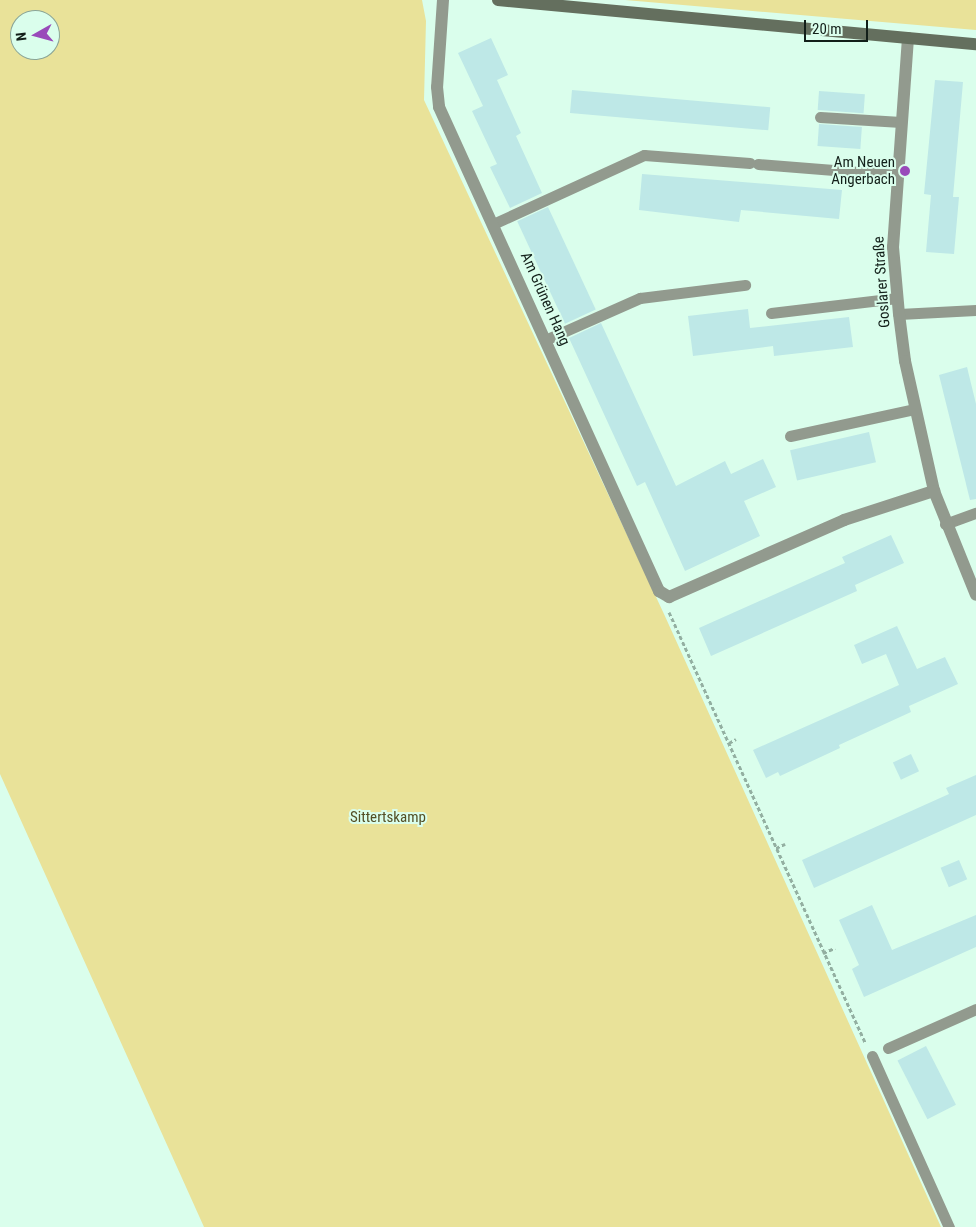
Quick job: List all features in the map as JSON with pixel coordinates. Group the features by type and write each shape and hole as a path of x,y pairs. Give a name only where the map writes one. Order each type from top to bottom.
{"street":[{"name":"Am Grünen Hang","path":"444,0 437,87 439,107 659,592 669,597"},
{"path":"498,0 976,44"},
{"name":"Goslarer Straße","path":"908,38 893,247 897,298 915,409 934,491 976,595"},
{"path":"669,597 844,520 934,491"}],"lane":[{"path":"820,118 902,122"},
{"path":"493,224 644,155 897,175"},
{"path":"545,340 640,298 745,285"},
{"path":"771,313 897,298"},
{"path":"899,314 976,310"},
{"path":"790,436 915,409"},
{"path":"946,524 976,513"},
{"path":"888,1048 976,1009"},
{"path":"872,1056 948,1227"}],"path":[{"path":"669,597 668,610 872,1056"},
{"path":"729,742 736,739"},
{"path":"776,848 785,844"},
{"path":"823,952 835,948"}],"green space":[{"name":"Sittertskamp","path":"0,0 422,0 426,21 424,100 664,614 941,1227 204,1227 0,774"},
{"path":"625,0 976,0 976,30"}],"building":[{"path":"491,38 508,75 497,80 521,133 516,136 542,193 510,208 490,167 497,164 472,111 483,106 458,53"},
{"path":"935,80 963,82 953,197 959,197 954,254 926,252 931,195 924,194"},
{"path":"572,90 770,107 768,130 570,113"},
{"path":"819,91 865,94 864,113 818,110"},
{"path":"819,124 862,127 860,149 817,146"},
{"path":"642,174 842,190 839,219 741,210 739,222 639,210"},
{"path":"548,207 596,309 565,324 517,221"},
{"path":"748,309 750,328 849,317 853,347 774,356 773,346 693,356 688,316"},
{"path":"601,323 676,486 725,461 731,474 763,459 776,487 744,501 760,536 685,571 645,482 637,486 569,338"},
{"path":"967,367 976,404 976,499 970,500 939,375"},
{"path":"869,432 876,462 797,480 790,450"},
{"path":"891,535 904,563 855,585 857,591 711,656 699,628 845,563 842,557"},
{"path":"897,626 917,669 945,657 958,684 909,706 911,712 839,745 840,748 780,776 778,772 766,778 753,750 899,685 886,654 862,664 854,645"},
{"path":"911,754 919,771 901,780 893,762"},
{"path":"976,775 976,815 814,888 802,860 949,794 946,788"},
{"path":"959,860 967,879 949,887 941,868"},
{"path":"872,905 892,950 976,915 976,947 864,997 852,969 859,965 839,920"},
{"path":"926,1046 956,1105 927,1119 897,1061"}],"place":[{"name":"Am Neuen Angerbach","path":"905,171"}]}
